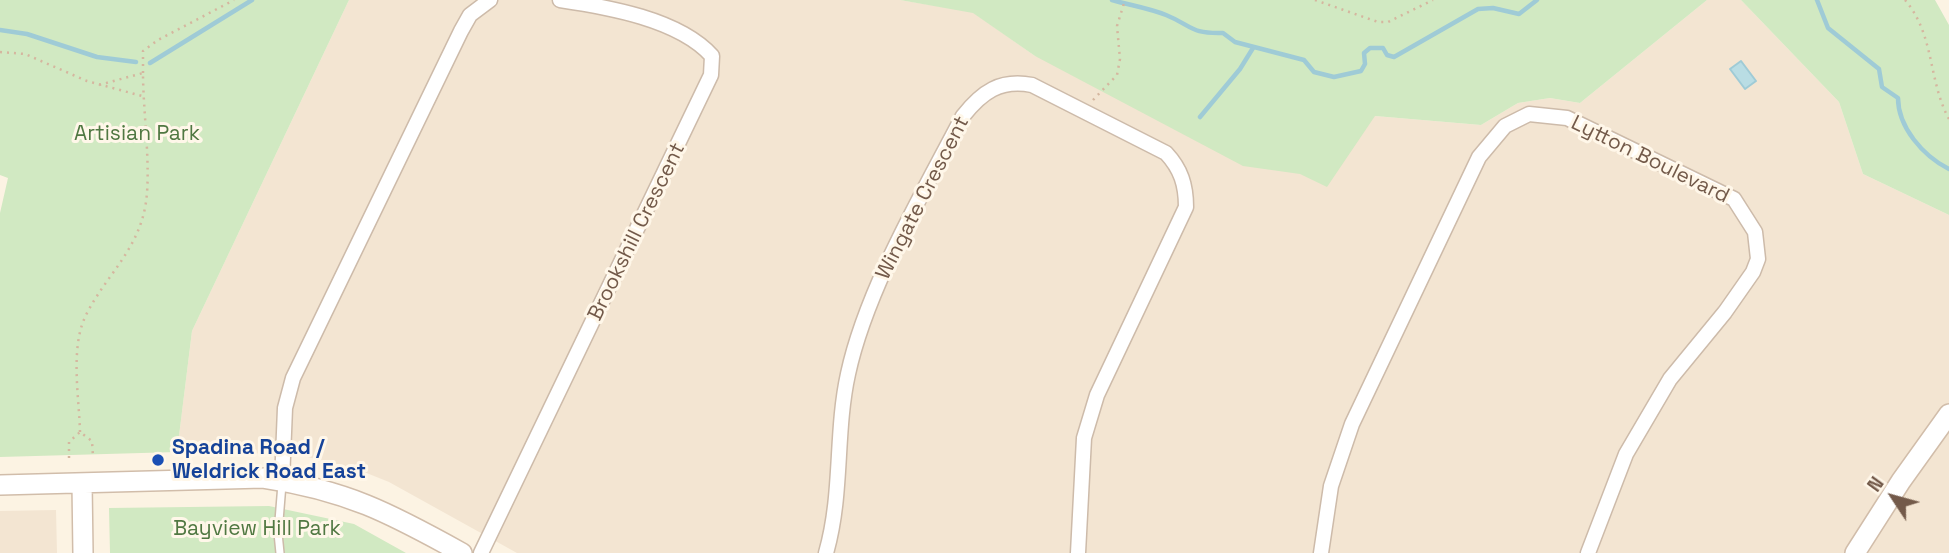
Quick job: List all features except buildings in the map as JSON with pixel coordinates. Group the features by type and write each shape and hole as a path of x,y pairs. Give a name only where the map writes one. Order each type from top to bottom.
{"street":[{"path":"282,481 285,408 293,378 461,31 470,15 490,0"},
{"name":"Brookshill Crescent","path":"481,553 711,75 712,56 695,41 625,13 560,0"},
{"name":"Wingate Crescent","path":"826,553 836,520 843,403 857,338 870,301 963,116 978,97 994,87 1017,82 1032,85 1166,153 1175,163 1186,185 1186,207 1097,395 1084,438 1078,553"},
{"name":"Lytton Boulevard","path":"1321,553 1331,486 1352,424 1479,157 1505,127 1529,114 1567,118 1726,195 1743,209 1755,232 1757,245 1758,259 1743,289 1670,379 1626,454 1587,553"},
{"path":"1855,553 1900,481 1949,414"},
{"path":"0,485 263,478 310,485 366,502 462,553"},
{"path":"82,483 83,553"}],"lane":[{"path":"280,553 277,544 282,481"}],"path":[{"path":"93,457 92,442 80,432 78,362 81,327 87,313 125,259 146,201 143,51 158,40 234,0"},
{"path":"1084,111 1117,75 1120,59 1117,26 1125,0"},
{"path":"1315,0 1378,22 1388,22 1433,0"},
{"path":"1905,0 1917,14 1932,56 1940,102 1949,119"},
{"path":"0,52 25,54 99,85 143,96"},
{"path":"99,85 143,73"},
{"path":"69,458 69,442 80,432"}],"shaded area":[{"path":"349,0 900,0 973,12 1035,56 1375,116 1481,125 1518,103 1550,98 1580,103 1707,0 1741,0 1839,102 1863,174 1949,215 1949,553 517,553 389,482 354,468 295,454 177,452 192,331"},
{"path":"56,510 57,553 0,553 0,511"}],"green space":[{"name":"Artisian Park","path":"0,0 349,0 192,331 177,452 0,457 0,213 8,178 0,175"},
{"path":"900,0 1707,0 1580,103 1550,98 1518,103 1481,125 1375,116 1327,187 1300,174 1243,166 1035,56 973,13"},
{"path":"1741,0 1935,0 1949,25 1949,215 1863,174 1839,102"},
{"name":"Bayview Hill Park","path":"269,506 354,524 406,553 110,553 109,508"}],"water":[{"path":"1741,61 1756,81 1745,89 1730,69"}],"waterway":[{"path":"150,63 252,0"},
{"path":"1112,0 1159,13 1198,31 1223,33 1235,42 1304,60 1314,72 1334,77 1361,71 1365,64 1364,53 1370,48 1383,48 1387,55 1394,57 1478,9 1493,8 1519,14 1537,0"},
{"path":"1817,0 1828,28 1879,69 1882,87 1898,98 1902,120 1914,140 1930,156 1949,169"},
{"path":"0,30 27,34 97,57 136,62"},
{"path":"1200,117 1240,69 1253,48"}],"place":[{"name":"Spadina Road / Weldrick Road East","path":"158,460"}]}
